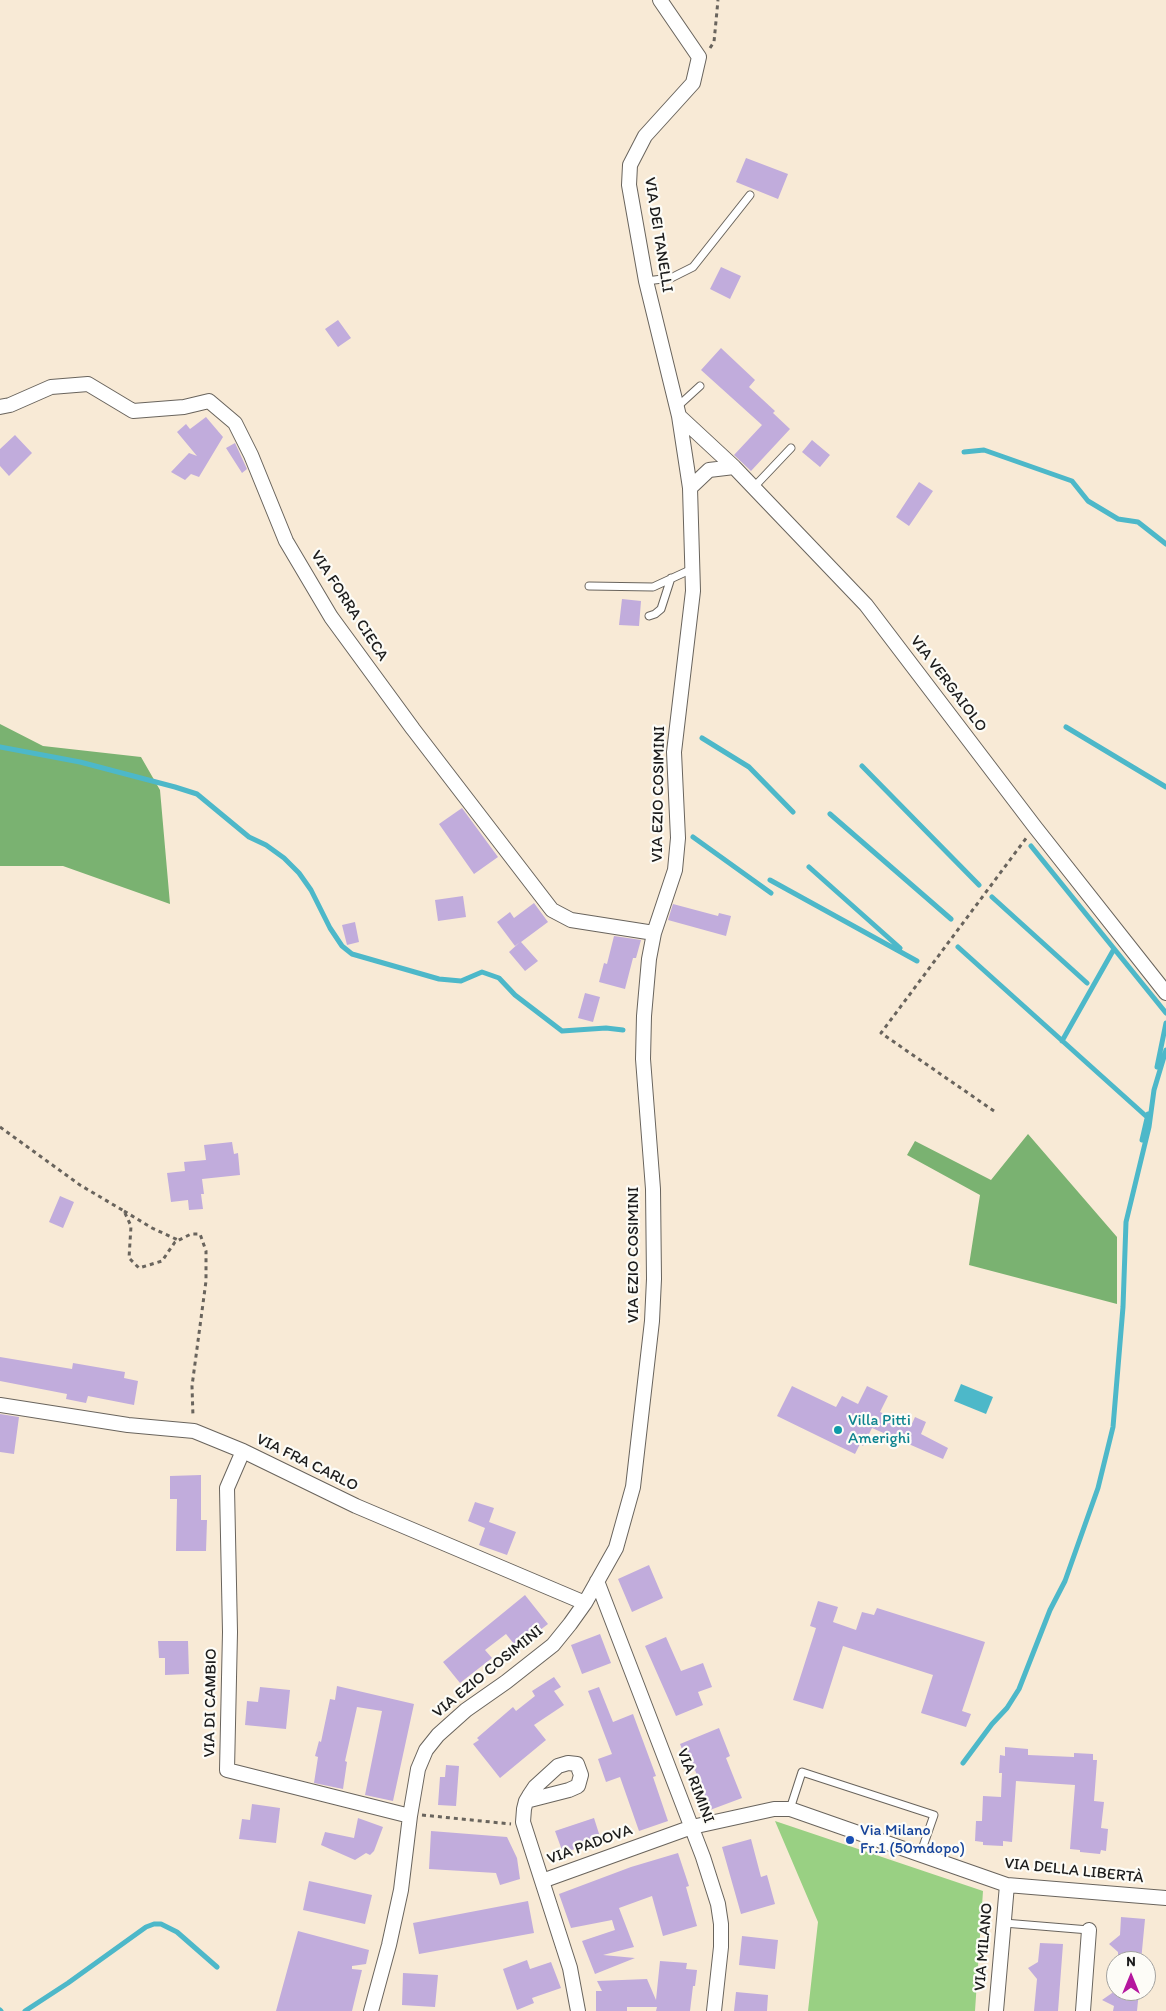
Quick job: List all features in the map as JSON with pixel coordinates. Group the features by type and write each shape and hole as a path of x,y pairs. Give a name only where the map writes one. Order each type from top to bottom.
{"street":[{"name":"VIA DEI TANELLI","path":"660,0 699,57 693,83 645,136 630,165 629,185 646,281 678,411"},
{"name":"VIA FORRA CIECA","path":"0,407 10,405 51,386 88,384 133,411 184,407 209,401 235,423 251,454 286,542 331,617 413,729 552,910 571,920 654,933"},
{"name":"VIA VERGAIOLO","path":"678,411 754,487 866,605 1035,827 1110,919 1166,993"},
{"name":"VIA EZIO COSIMINI","path":"370,2011 389,1945 401,1890 410,1815 418,1769 426,1750 438,1735 466,1710 506,1682 553,1645 586,1603 616,1548 633,1487 652,1321 654,1279 652,1188 643,1059 646,997 654,933 675,870 678,838 674,752 693,591 690,488 678,411"},
{"path":"690,488 709,470 734,467"},
{"name":"VIA FRA CARLO","path":"0,1405 128,1426 194,1431 243,1451 356,1506 586,1603"},
{"name":"VIA DI CAMBIO","path":"243,1451 227,1488 230,1632 227,1770 410,1815"},
{"name":"VIA RIMINI","path":"598,1581 709,1876 721,1924 720,1969 714,2011"},
{"path":"526,1801 522,1817 542,1881"},
{"name":"VIA DELLA LIBERTÀ","path":"692,1827 774,1810 790,1810 1007,1885 1166,1898"},
{"name":"VIA PADOVA","path":"578,2011 570,1968 542,1881 692,1827"},
{"name":"VIA MILANO","path":"996,2011 1007,1885"},
{"path":"1083,2011 1089,1930"}],"lane":[{"path":"646,281 671,278 693,267 750,195"},
{"path":"678,411 700,386"},
{"path":"754,487 791,448"},
{"path":"589,586 652,587 692,569"},
{"path":"649,616 661,609 671,578"},
{"path":"790,1810 802,1772 934,1815 920,1855"},
{"path":"1004,1923 1089,1930"}],"path":[{"path":"710,49 714,42 718,0"},
{"path":"994,1111 881,1033 1035,827"},
{"path":"0,1127 80,1185 152,1228 178,1240"},
{"path":"124,1211 131,1226 129,1258 139,1268 162,1261 178,1240 191,1234 200,1234 206,1251 206,1280 192,1386 194,1431"},
{"path":"410,1815 524,1826"}],"green space":[{"path":"0,724 43,746 141,757 160,790 170,904 63,866 0,866"},
{"path":"1028,1134 1117,1237 1117,1304 969,1265 980,1195 907,1155 915,1141 991,1180"},
{"path":"775,1821 983,1891 975,2011 808,2011 818,1922"}],"water":[{"path":"961,1384 993,1397 986,1414 954,1401"}],"building":[{"path":"746,158 788,174 778,199 736,182"},
{"path":"721,267 741,276 730,299 710,289"},
{"path":"338,320 351,338 338,347 325,329"},
{"path":"721,348 755,380 749,387 775,411 773,413 790,429 751,471 734,455 762,425 701,370"},
{"path":"206,417 223,437 199,477 191,474 185,480 171,472 189,453 197,456 177,432 186,424 190,429"},
{"path":"15,435 32,453 9,476 0,466 0,449"},
{"path":"812,440 830,455 820,467 802,452"},
{"path":"235,443 247,469 242,473 226,448"},
{"path":"919,482 933,491 909,526 896,517"},
{"path":"622,599 641,601 639,626 619,625"},
{"path":"462,808 498,857 474,874 439,824"},
{"path":"463,896 466,917 438,921 435,900"},
{"path":"534,903 548,922 521,942 538,961 525,971 509,952 520,942 515,946 497,922 510,912 514,918"},
{"path":"673,904 718,916 719,913 731,916 726,936 668,920"},
{"path":"355,922 359,942 347,945 342,925"},
{"path":"614,936 641,940 636,958 633,958 625,989 599,982 604,963 607,964"},
{"path":"585,993 600,997 593,1022 578,1018"},
{"path":"232,1142 234,1154 238,1153 240,1175 202,1179 203,1209 189,1210 188,1200 171,1202 167,1173 185,1171 184,1162 206,1160 204,1145"},
{"path":"60,1196 74,1202 63,1228 49,1222"},
{"path":"0,1357 72,1369 73,1363 125,1372 124,1378 138,1381 134,1405 88,1396 86,1403 66,1399 67,1394 0,1381"},
{"name":"Villa Pitti Amerighi","path":"792,1386 836,1407 842,1396 858,1404 867,1386 888,1396 880,1412 911,1426 915,1417 926,1422 921,1434 948,1448 943,1459 872,1428 863,1446 860,1444 855,1454 777,1416"},
{"path":"0,1414 19,1417 14,1454 0,1452"},
{"path":"201,1475 201,1520 207,1520 206,1551 176,1551 177,1499 170,1499 170,1476"},
{"path":"475,1502 494,1508 489,1522 516,1532 507,1555 479,1545 485,1528 468,1521"},
{"path":"649,1565 663,1598 632,1612 618,1579"},
{"path":"525,1595 548,1624 531,1637 528,1633 514,1644 506,1634 485,1650 492,1658 460,1683 443,1662"},
{"path":"818,1601 838,1607 833,1622 856,1630 862,1612 874,1615 877,1608 985,1642 962,1711 971,1714 966,1727 921,1713 933,1675 843,1646 823,1709 793,1700 816,1628 810,1626"},
{"path":"600,1634 611,1663 582,1674 571,1645"},
{"path":"666,1637 681,1671 703,1663 712,1687 698,1692 703,1705 676,1716 645,1646"},
{"path":"158,1641 188,1641 189,1674 165,1675 165,1658 159,1658"},
{"path":"554,1677 561,1687 554,1691 564,1705 534,1725 546,1740 500,1778 473,1744 479,1740 477,1738 513,1707 516,1711 535,1696 532,1691"},
{"path":"337,1686 414,1704 393,1801 365,1795 382,1711 357,1707 345,1761 347,1762 343,1789 314,1783 318,1757 315,1756 319,1741 321,1742 330,1699 335,1700"},
{"path":"260,1687 290,1690 286,1729 245,1725 247,1701 258,1702"},
{"path":"599,1687 613,1722 633,1714 656,1776 653,1777 668,1821 639,1831 620,1777 606,1782 598,1759 612,1754 588,1691"},
{"path":"719,1728 730,1756 726,1758 742,1798 710,1810 695,1770 691,1772 680,1744"},
{"path":"1005,1747 1028,1749 1028,1755 1074,1757 1074,1753 1093,1754 1093,1760 1097,1760 1094,1801 1104,1802 1101,1828 1108,1829 1106,1851 1101,1850 1100,1854 1070,1849 1075,1785 1016,1781 1012,1842 1003,1841 1003,1846 983,1845 983,1842 975,1841 976,1821 982,1821 983,1796 1001,1797 1002,1773 999,1773 1000,1755 1005,1756"},
{"path":"446,1765 459,1766 456,1806 438,1805 440,1777 445,1777"},
{"path":"252,1804 280,1808 276,1843 239,1839 242,1819 250,1820"},
{"path":"358,1818 383,1827 374,1851 370,1855 366,1853 355,1860 321,1845 325,1832 354,1838"},
{"path":"594,1818 601,1840 563,1853 555,1831"},
{"path":"431,1831 507,1837 517,1858 520,1879 500,1885 496,1873 429,1869"},
{"path":"751,1839 761,1877 767,1875 775,1904 741,1914 722,1847"},
{"path":"678,1853 689,1886 686,1887 697,1926 663,1936 652,1896 619,1908 634,1947 603,1955 635,1958 595,1974 582,1941 615,1930 612,1920 571,1928 559,1894 631,1867"},
{"path":"309,1881 372,1895 365,1924 303,1910"},
{"path":"528,1901 534,1933 419,1954 413,1923"},
{"path":"1121,1917 1145,1919 1142,1951 1117,1951 1109,1944 1120,1935"},
{"path":"298,1931 369,1950 366,1964 352,1966 352,1969 362,1970 352,2011 276,2011"},
{"path":"742,1936 778,1940 775,1969 739,1965"},
{"path":"1040,1943 1063,1944 1058,2011 1034,2011 1037,1979 1028,1968 1038,1962"},
{"path":"527,1960 530,1969 551,1962 561,1988 532,1998 534,2003 517,2010 503,1969"},
{"path":"660,1961 687,1963 686,1969 697,1970 690,2011 656,2011 657,2007 627,2007 627,2011 596,2011 596,1991 602,1991 597,1981 647,1979 656,2000"},
{"path":"403,1973 438,1975 435,2007 402,2005"},
{"path":"736,1992 768,1995 767,2011 734,2011"},
{"path":"1106,1997 1106,2001 1138,2001 1137,2011 1113,2011 1114,2006 1102,2000"}],"waterway":[{"path":"964,452 984,450 1072,481 1088,501 1118,519 1138,522 1166,544"},
{"path":"1066,727 1166,787"},
{"path":"702,738 749,767 793,812"},
{"path":"0,747 80,762 197,794 249,837 266,845 284,858 299,873 311,890 330,928 342,946 352,954 439,979 461,981 482,972 499,978 515,995 562,1031 606,1028 623,1030"},
{"path":"862,766 979,885"},
{"path":"830,814 951,919"},
{"path":"693,837 771,893"},
{"path":"1031,846 1166,1013"},
{"path":"809,867 900,948"},
{"path":"770,880 917,961"},
{"path":"992,897 1087,983"},
{"path":"958,947 1147,1117"},
{"path":"1062,1041 1114,949"},
{"path":"1157,1067 1166,1023"},
{"path":"963,1763 992,1724 1007,1708 1019,1689 1050,1610 1065,1581 1098,1488 1113,1427 1123,1307 1126,1222 1149,1127 1154,1090 1166,1050"},
{"path":"1142,1140 1148,1114"},
{"path":"25,2011 68,1983 146,1927 154,1924 161,1924 177,1932 217,1967"}],"place":[{"name":"Villa Pitti Amerighi","path":"838,1430"},
{"name":"Via Milano Fr.1 (50mdopo)","path":"850,1840"}]}
